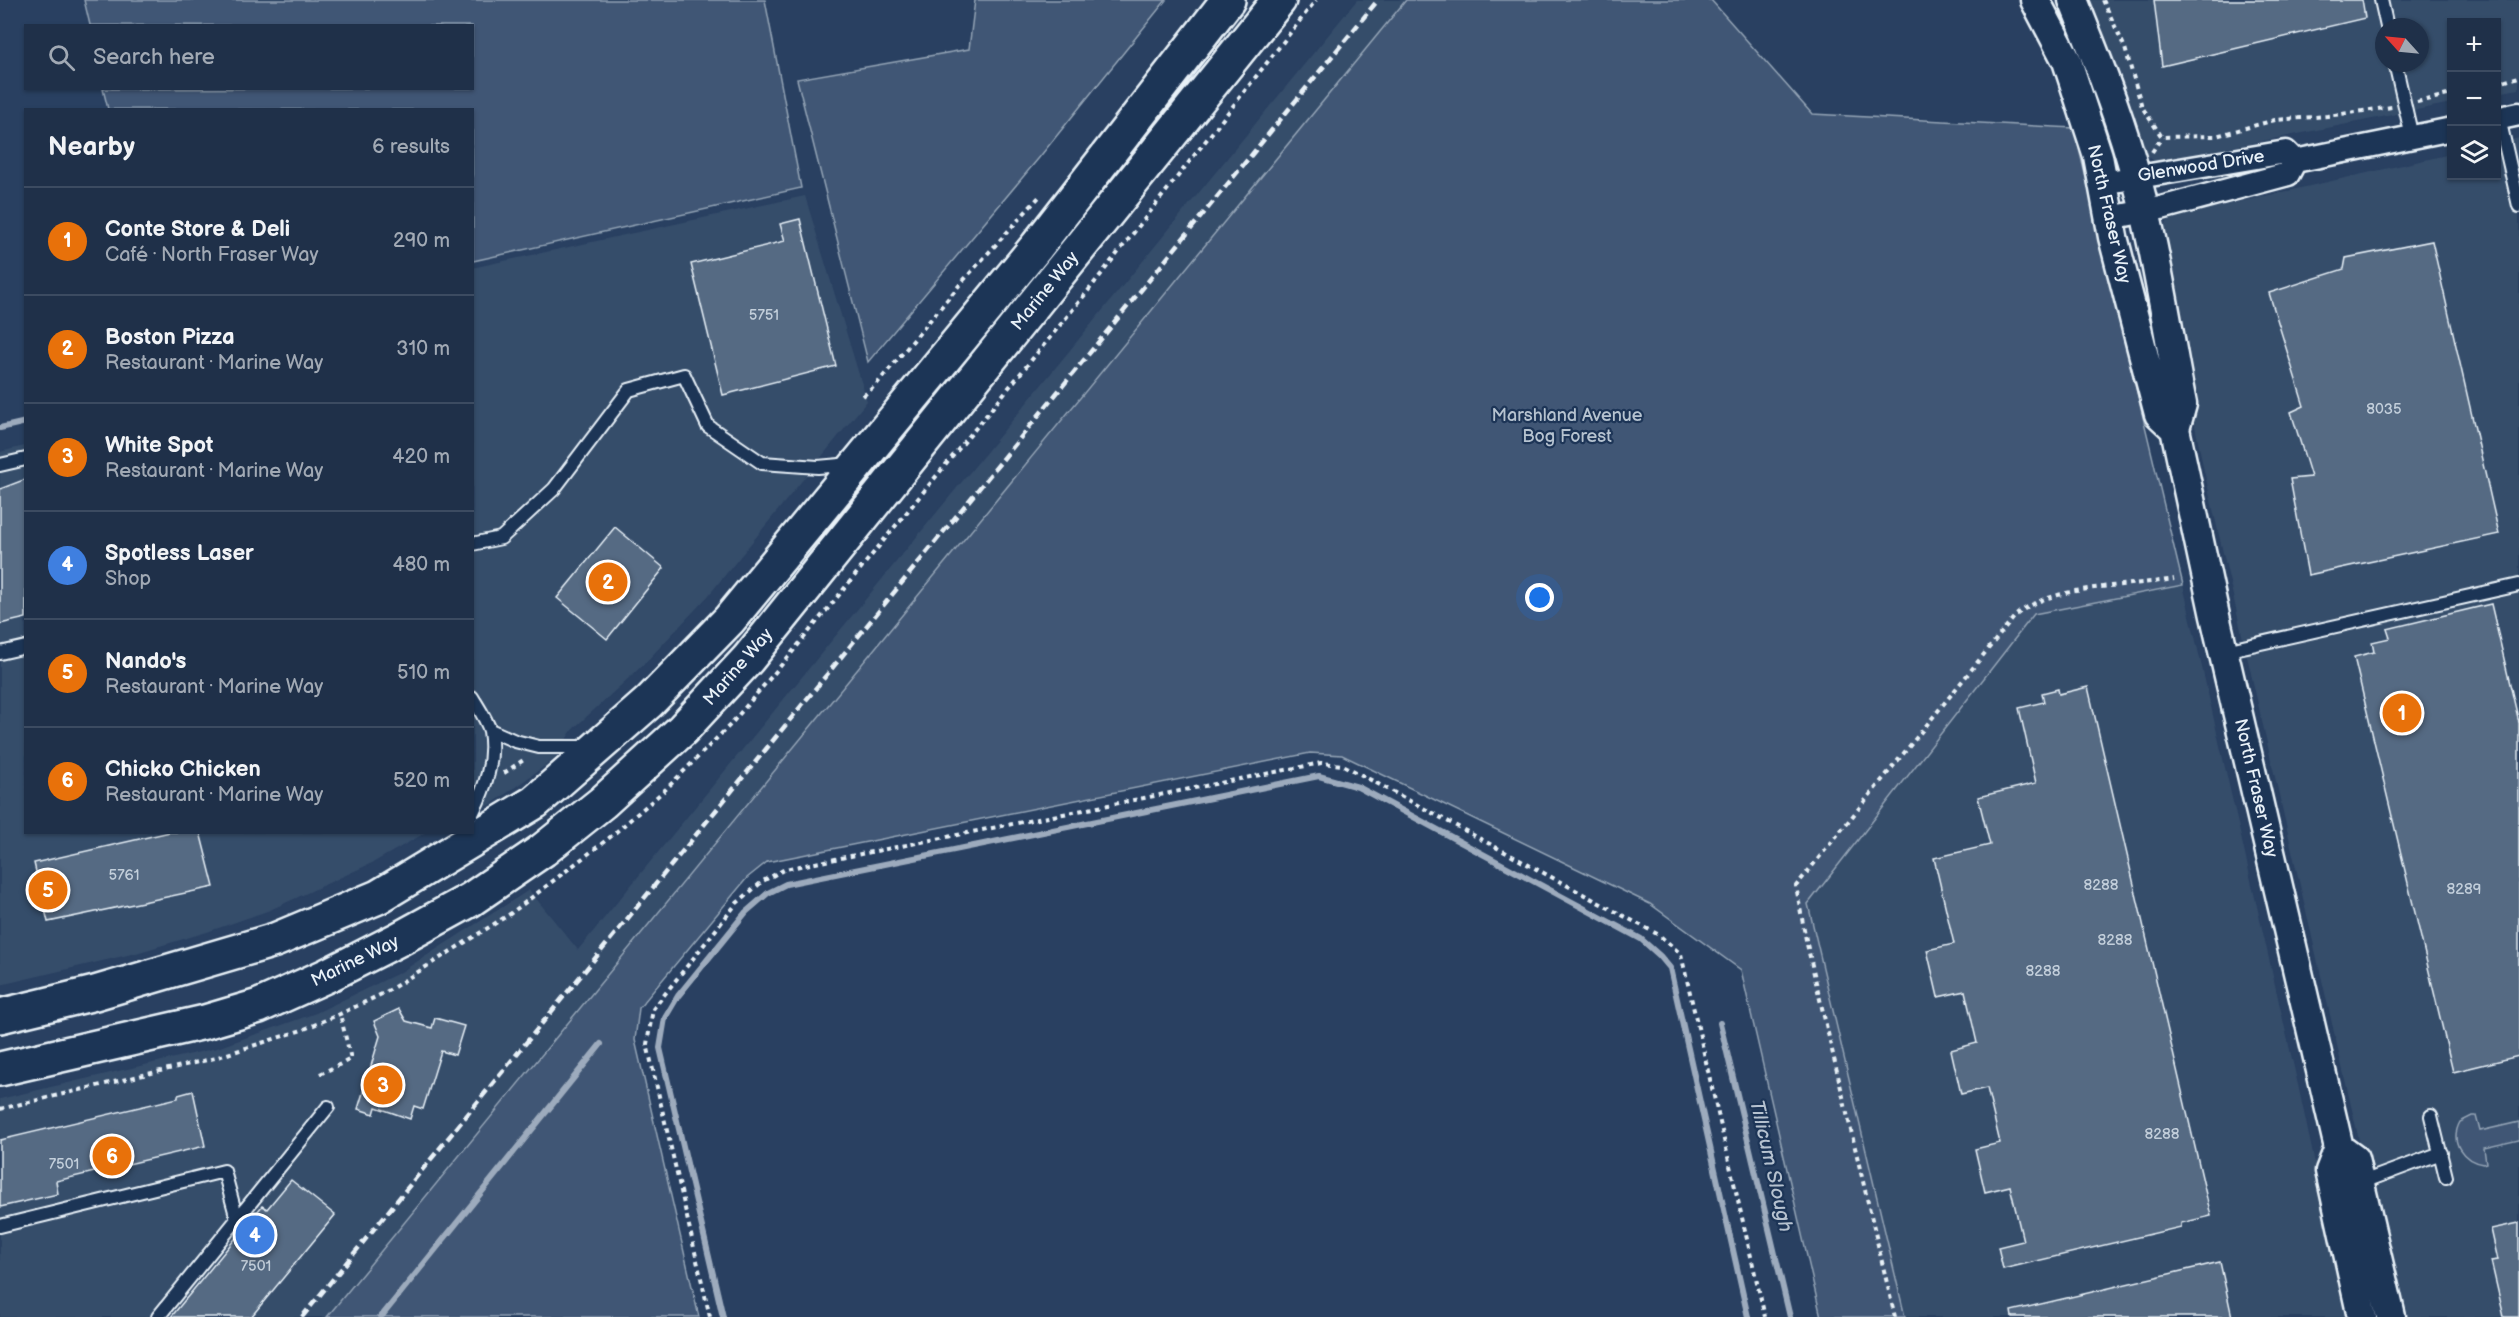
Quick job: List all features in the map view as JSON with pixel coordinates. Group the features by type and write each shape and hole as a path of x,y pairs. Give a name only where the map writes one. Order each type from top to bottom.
{"main road":[{"name":"Marine Way","path":"474,834 535,802 649,702 729,620 1037,246 1228,0"},
{"name":"Marine Way","path":"0,1069 205,1022 258,1005 328,975 470,900 543,850 603,802 682,730 748,659 1279,0"},
{"name":"Marine Way","path":"0,1016 95,993 275,940 378,897 458,842 473,834"}],"street":[{"name":"North Fraser Way","path":"2035,0 2067,61 2098,156 2110,218 2159,414 2175,429"},
{"name":"North Fraser Way","path":"2073,0 2142,167 2144,211 2182,404 2175,429 2338,1148 2330,1171 2362,1317"},
{"name":"Glenwood Drive","path":"2295,161 2447,130"},
{"name":"Glenwood Drive","path":"2103,183 2142,167 2286,152 2295,161"},
{"name":"Glenwood Drive","path":"2110,218 2288,174 2295,161"},
{"name":"North Fraser Way","path":"2338,1148 2354,1159 2391,1317"}],"lane":[{"path":"2381,0 2385,18"},
{"path":"2397,72 2412,137"},
{"path":"2505,117 2519,203"},
{"path":"474,544 501,538 554,489 629,390 684,375 708,426 762,463 818,466 859,463"},
{"path":"0,465 24,459"},
{"path":"2225,651 2519,585"},
{"path":"0,653 24,647"},
{"path":"474,701 489,730 491,759 486,787 474,810"},
{"path":"489,730 514,741 539,747 599,747"},
{"path":"158,1317 328,1107"},
{"path":"2431,1116 2446,1177"},
{"path":"2360,1183 2440,1153"},
{"path":"0,1226 224,1171 237,1219"}],"path":[{"path":"2103,0 2122,39 2142,107 2162,137"},
{"path":"2501,82 2519,76"},
{"path":"2162,137 2216,136 2275,120 2327,116 2447,95"},
{"path":"2142,167 2162,137"},
{"path":"863,396 876,385 962,282 1045,191"},
{"path":"1895,1317 1806,940 1796,886 2015,616 2028,604 2108,586 2174,579"},
{"path":"498,778 528,757"},
{"path":"710,1317 647,1044 653,1009 737,903 762,881 785,868 1321,763 1342,765 1659,935 1681,954 1765,1317"},
{"path":"320,1074 351,1059 340,1014"}],"shaded area":[{"path":"1357,0 1406,0 327,1317 0,1317 0,1099 217,1048 316,1013 401,972 529,890 578,950"},
{"path":"2086,0 2519,0 2519,89 2501,92 2501,18 2447,18 2447,104 2169,160 2153,160 2143,153"},
{"path":"2519,138 2519,1317 2400,1317 2203,466 2160,246 2161,232 2168,221 2177,216 2447,155 2447,180 2501,180 2501,143"},
{"path":"805,196 867,401 708,596 644,664 572,730 553,760 490,805 474,810 474,268"},
{"path":"24,446 24,834 423,834 374,862 270,910 136,953 0,985 0,452"},
{"path":"2183,585 2298,1085 2348,1317 1905,1317 1808,904 2034,614"}],"green space":[{"path":"84,0 765,0 801,188 474,261 474,108 108,108 103,90 474,90 474,24 90,24"},
{"path":"975,0 1166,0 1038,159 868,362 797,79 969,49"},
{"name":"Marshland Avenue Bog Forest","path":"1406,0 1711,0 1812,114 2074,128 2183,585 2034,614 1808,904 1905,1317 1821,1317 1741,970 1650,904 1342,755 1310,753 767,862 747,878 639,1008 635,1040 699,1317 327,1317"},
{"path":"2476,1116 2480,1131 2519,1122 2519,1140 2484,1148 2486,1163 2469,1159 2460,1149 2456,1137 2460,1122"}],"building":[{"path":"2154,0 2362,0 2365,18 2162,66"},
{"path":"800,219 836,366 723,395 691,264 785,241 780,224"},
{"path":"2432,241 2499,534 2308,575 2290,479 2311,477 2291,412 2304,406 2269,293 2344,269 2346,258"},
{"path":"24,480 24,618 0,624 0,489"},
{"path":"615,527 664,568 607,639 557,598"},
{"path":"2491,604 2519,722 2519,1056 2453,1072 2354,657 2374,652 2372,642 2390,638 2387,629"},
{"path":"2088,687 2211,1216 2181,1223 2181,1227 2003,1269 1998,1247 2023,1241 2010,1186 1985,1192 1975,1149 2000,1143 1987,1088 1961,1094 1951,1050 1977,1043 1965,991 1938,997 1927,950 1954,944 1934,858 1990,845 1978,797 2036,783 2019,708 2044,702 2042,693 2058,689 2059,694"},
{"path":"161,834 201,834 214,887 48,922 34,863"},
{"path":"399,1009 406,1021 432,1028 435,1018 464,1026 455,1055 441,1051 423,1109 414,1106 410,1119 376,1107 374,1114 358,1109 380,1036 374,1021"},
{"path":"193,1091 205,1146 56,1181 58,1194 0,1207 0,1140 178,1098 178,1095"},
{"path":"291,1180 335,1215 251,1317 171,1317 262,1206 267,1209"},
{"path":"2519,1223 2519,1317 2504,1317 2491,1261 2498,1260 2491,1229"},
{"path":"2220,1262 2232,1317 2012,1317 2011,1311"}],"waterway":[{"path":"0,428 24,422"},
{"path":"723,1317 660,1048 665,1018 678,996 746,912 768,893 786,884 1319,776 1358,787 1641,939 1670,968 1748,1317"},
{"name":"Tillicum Slough","path":"1720,1023 1790,1317"},
{"path":"381,1317 601,1044"}],"railway":[{"path":"302,1317 1378,0"}],"place":[{"name":"Boston Pizza","path":"608,582"},
{"name":"Conte Store & Deli","path":"2402,713"},
{"name":"Nando's","path":"48,890"},
{"name":"White Spot","path":"383,1085"},
{"name":"Chicko Chicken","path":"112,1156"},
{"name":"Spotless Laser","path":"255,1235"}]}
